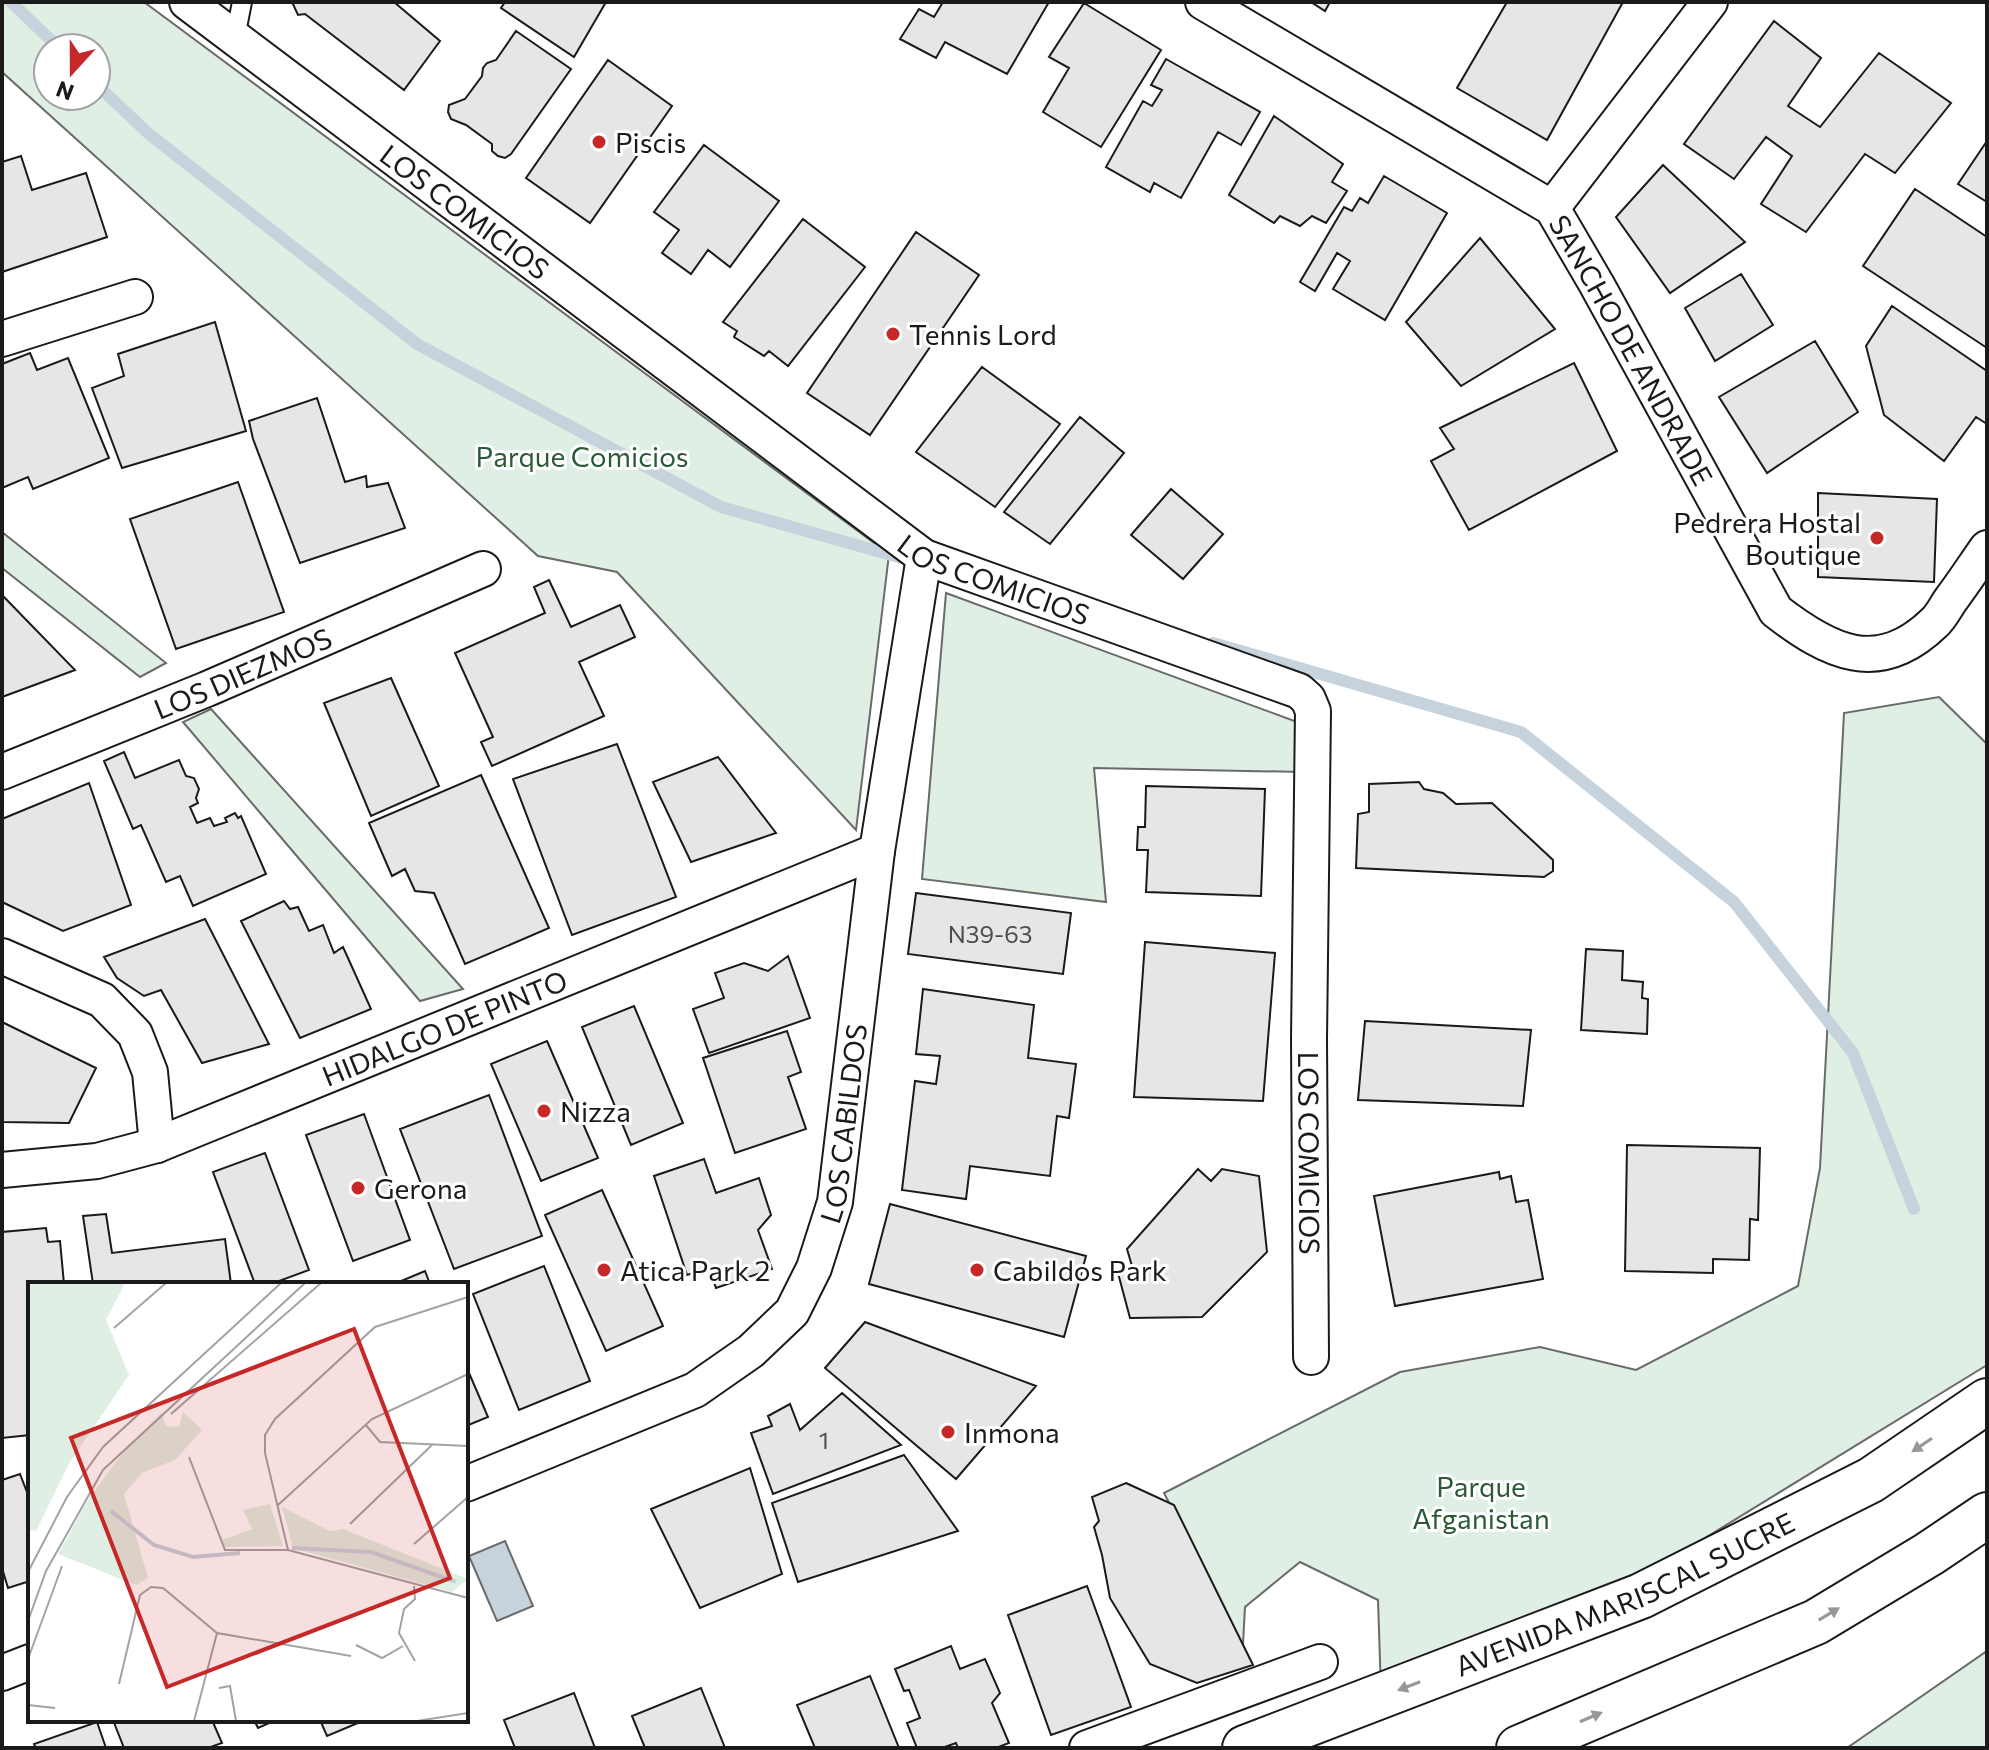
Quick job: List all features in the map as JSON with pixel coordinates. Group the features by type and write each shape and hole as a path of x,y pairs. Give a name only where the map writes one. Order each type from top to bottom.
{"main road":[{"name":"AVENIDA MARISCAL SUCRE","path":"1245,1748 1641,1596 1871,1480 1987,1401"},
{"path":"1519,1748 1816,1622 1987,1515"}],"street":[{"name":"LOS COMICIOS","path":"187,2 924,557 1299,691 1308,699 1313,711 1309,1039 1311,1357"},
{"name":"SANCHO DE ANDRADE","path":"1203,2 1552,208 1776,611 1801,631 1850,653 1871,655 1905,645 1935,623 1987,548"},
{"path":"1552,208 1710,2"},
{"path":"2,339 135,297"},
{"name":"LOS CABILDOS","path":"468,1483 695,1390 751,1351 792,1312 814,1268 835,1202 877,851 924,557"},
{"name":"LOS DIEZMOS","path":"2,772 207,689 483,569"},
{"name":"HIDALGO DE PINTO","path":"2,1170 97,1161 157,1145 877,851"},
{"path":"2,956 102,1000 135,1034 150,1072 157,1145"},
{"path":"1087,1748 1320,1662"},
{"path":"2,1673 28,1663"}],"lane":[{"path":"235,38 242,2"}],"green space":[{"name":"Parque Comicios","path":"2,2 144,2 889,554 856,830 617,572 538,556 46,112 112,112 112,32 32,32 32,99 2,72"},
{"path":"2,532 166,663 140,677 2,568"},
{"path":"946,593 1308,726 1304,772 1094,768 1106,902 922,879"},
{"name":"Parque Afganistan","path":"1939,697 1987,744 1987,1365 1692,1546 1507,1650 1381,1691 1378,1600 1300,1562 1245,1607 1243,1644 1211,1601 1183,1530 1164,1493 1400,1372 1540,1347 1636,1370 1798,1286 1820,1168 1844,713"},
{"path":"211,709 463,989 420,1001 183,722"},
{"path":"1987,1651 1987,1748 1847,1748"}],"shaded area":[{"path":"505,1541 533,1606 497,1621 469,1556"}],"building":[{"path":"292,2 394,2 440,41 404,90 305,14 298,15"},
{"path":"505,2 606,2 574,57 501,8"},
{"path":"943,2 1049,2 1007,74 945,42 936,58 900,39 919,9 934,17"},
{"path":"1311,2 1330,2 1325,11"},
{"path":"1507,2 1623,2 1547,140 1457,88"},
{"path":"1084,3 1161,50 1101,147 1043,112 1069,68 1049,57"},
{"path":"1774,21 1821,58 1788,106 1820,127 1879,53 1951,103 1895,173 1865,154 1806,232 1761,204 1792,156 1766,137 1734,179 1684,144"},
{"path":"516,31 571,69 511,154 505,158 492,151 492,144 466,125 451,119 448,112 449,105 465,99 482,76 483,68 496,60"},
{"path":"1166,59 1260,112 1241,145 1218,132 1181,198 1154,183 1150,192 1106,167 1143,101 1152,106 1162,90 1151,85"},
{"name":"Piscis","path":"608,60 672,106 590,223 526,178"},
{"path":"1274,116 1343,164 1332,182 1347,191 1326,223 1312,216 1300,226 1280,216 1274,223 1229,195"},
{"path":"1987,141 1987,202 1958,184"},
{"path":"704,145 779,201 730,267 708,250 691,274 662,253 679,230 654,212"},
{"path":"21,156 32,190 86,173 107,237 2,272 2,162"},
{"path":"1663,165 1745,242 1670,293 1616,217"},
{"path":"1384,176 1447,213 1385,320 1333,289 1350,261 1337,253 1315,291 1300,282 1344,207 1352,211 1360,198 1368,203"},
{"path":"1915,189 1987,237 1987,348 1863,266"},
{"path":"803,219 865,267 788,366 769,351 764,356 734,337 737,331 723,322"},
{"name":"Tennis Lord","path":"916,232 979,275 870,435 807,393"},
{"path":"1480,238 1555,329 1461,386 1406,322"},
{"path":"1741,274 1773,325 1715,361 1685,308"},
{"path":"1892,306 1987,371 1987,424 1976,417 1944,461 1884,415 1866,346"},
{"path":"215,322 246,431 122,468 92,388 124,376 118,354"},
{"path":"1815,341 1858,412 1767,473 1719,397"},
{"path":"30,353 37,370 68,358 109,458 33,489 28,477 2,488 2,364"},
{"path":"1574,363 1617,451 1469,530 1431,461 1454,449 1440,428"},
{"path":"982,367 1060,424 995,507 916,452"},
{"path":"317,398 345,482 366,476 367,487 388,483 405,528 300,563 249,421"},
{"path":"1080,417 1124,453 1050,544 1004,512"},
{"path":"238,482 284,612 176,649 130,519"},
{"path":"1171,489 1223,534 1183,579 1131,535"},
{"name":"Pedrera Hostal Boutique","path":"1818,493 1937,499 1934,582 1818,577"},
{"path":"549,580 571,627 620,605 635,637 579,662 604,716 492,766 481,742 493,737 455,653 545,613 534,587"},
{"path":"2,595 75,670 2,697"},
{"path":"391,678 439,786 371,816 324,703"},
{"path":"617,744 676,897 572,935 513,779"},
{"path":"124,752 135,778 179,760 186,776 194,778 199,789 198,803 190,807 197,823 210,818 214,826 227,822 225,818 235,813 238,818 241,816 266,874 193,906 180,876 166,882 141,825 133,829 104,761"},
{"path":"718,757 776,833 691,862 653,782"},
{"path":"481,775 549,928 465,964 434,893 415,891 405,869 392,876 369,823"},
{"path":"1419,782 1424,789 1443,793 1456,804 1492,803 1553,860 1553,871 1544,877 1356,868 1358,814 1369,812 1369,784"},
{"path":"89,783 131,905 63,931 2,902 2,819"},
{"path":"1146,786 1265,789 1261,896 1146,892 1148,850 1137,850 1138,827 1145,827"},
{"path":"916,893 1071,913 1063,974 908,954"},
{"path":"284,901 290,909 298,907 309,931 323,925 334,953 343,947 371,1009 300,1038 241,921"},
{"path":"205,919 269,1044 202,1063 161,990 144,996 117,978 104,957"},
{"path":"1145,942 1275,953 1263,1101 1134,1097"},
{"path":"1586,949 1623,951 1622,980 1643,982 1642,998 1648,999 1647,1034 1581,1030"},
{"path":"788,956 810,1018 709,1053 693,1009 724,998 715,973 744,963 768,971"},
{"path":"923,989 1034,1005 1028,1058 1076,1064 1069,1118 1057,1116 1050,1176 970,1166 966,1199 902,1190 915,1081 936,1084 940,1056 916,1054"},
{"path":"634,1006 683,1123 631,1145 582,1027"},
{"path":"1365,1021 1531,1030 1523,1106 1358,1100"},
{"path":"2,1022 96,1068 69,1123 2,1122"},
{"path":"787,1031 801,1072 788,1077 806,1129 735,1153 703,1058"},
{"name":"Nizza","path":"547,1041 598,1158 541,1181 491,1064"},
{"path":"489,1095 542,1236 454,1269 400,1129"},
{"name":"Gerona","path":"364,1114 410,1240 353,1261 306,1135"},
{"path":"1627,1145 1760,1148 1758,1220 1750,1219 1749,1260 1713,1259 1713,1273 1625,1271"},
{"path":"265,1153 309,1270 276,1282 254,1282 213,1172"},
{"path":"704,1159 716,1193 759,1178 771,1215 758,1230 772,1269 716,1288 709,1268 687,1275 654,1176"},
{"path":"1198,1169 1211,1181 1222,1169 1259,1176 1267,1252 1202,1317 1130,1318 1118,1273 1132,1266 1127,1249"},
{"path":"1499,1172 1500,1179 1511,1176 1516,1202 1528,1200 1543,1279 1395,1306 1374,1196"},
{"name":"Atica Park 2","path":"602,1190 663,1326 606,1351 545,1215"},
{"name":"Cabildos Park","path":"890,1204 1086,1256 1064,1337 869,1284"},
{"path":"106,1214 112,1253 225,1239 231,1282 93,1282 83,1216"},
{"path":"46,1228 48,1242 60,1241 64,1282 28,1282 28,1435 2,1438 2,1232"},
{"path":"544,1266 590,1381 519,1410 473,1294"},
{"path":"425,1271 429,1282 399,1282"},
{"name":"Inmona","path":"865,1322 1036,1386 956,1479 825,1368"},
{"path":"468,1371 488,1417 468,1425"},
{"path":"842,1393 901,1445 773,1494 751,1433 772,1426 768,1416 790,1404 800,1430"},
{"path":"904,1455 958,1531 798,1582 772,1503"},
{"path":"750,1468 782,1574 700,1608 651,1509"},
{"path":"20,1474 28,1495 28,1582 8,1588 2,1568 2,1480"},
{"path":"1126,1483 1174,1505 1253,1665 1197,1683 1150,1664 1110,1598 1094,1527 1099,1521 1092,1497"},
{"path":"1087,1586 1131,1707 1051,1735 1008,1615"},
{"path":"951,1646 960,1669 985,1659 1000,1693 992,1703 1009,1743 996,1748 958,1748 956,1743 942,1748 917,1748 907,1723 920,1718 909,1690 904,1691 895,1669"},
{"path":"870,1676 899,1748 815,1748 797,1705"},
{"path":"701,1688 725,1748 645,1748 632,1716"},
{"path":"574,1693 595,1748 515,1748 504,1720"},
{"path":"97,1722 106,1748 36,1748 34,1744"},
{"path":"114,1722 213,1722 222,1743 208,1748 124,1748"},
{"path":"255,1722 272,1722 258,1728"},
{"path":"321,1722 360,1722 327,1736"}],"waterway":[{"path":"11,2 42,32"},
{"path":"112,99 149,134 417,344 721,507 902,558"},
{"path":"1213,643 1521,732 1734,902 1853,1053 1914,1209"}],"place":[{"name":"Piscis","path":"599,142"},
{"name":"Tennis Lord","path":"893,334"},
{"name":"Pedrera Hostal Boutique","path":"1877,538"},
{"name":"Nizza","path":"544,1111"},
{"name":"Gerona","path":"358,1188"},
{"name":"Atica Park 2","path":"604,1270"},
{"name":"Cabildos Park","path":"977,1270"},
{"name":"Inmona","path":"948,1432"}]}
